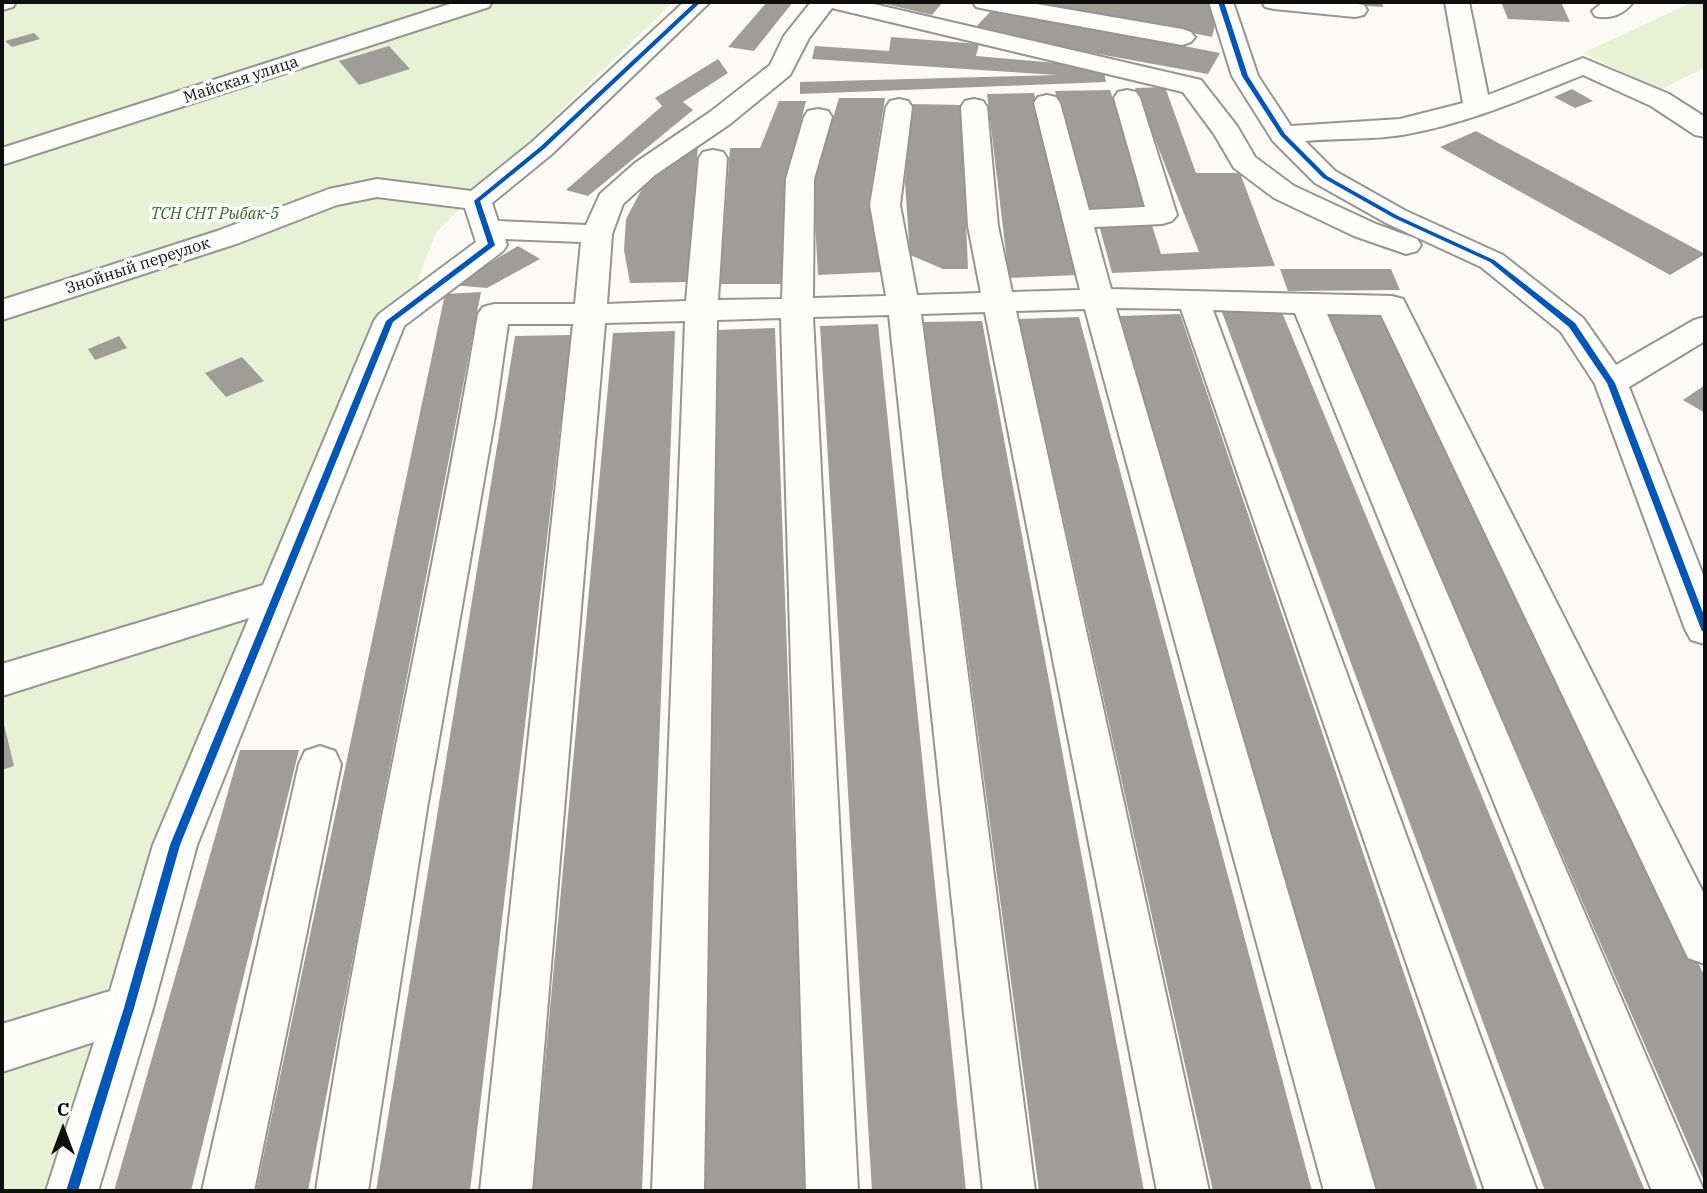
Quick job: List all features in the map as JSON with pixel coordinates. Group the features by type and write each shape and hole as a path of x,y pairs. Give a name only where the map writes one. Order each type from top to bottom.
{"street":[{"name":"Майская улица","path":"2,157 480,2"},
{"path":"72,1191 130,1008 175,845 390,321 492,246 482,215 542,148 698,2"},
{"path":"506,1191 597,234 610,200 645,169 720,118 781,69 797,36 824,2"},
{"path":"835,2 1192,86 1227,132 1244,162 1284,192 1365,230 1459,265 1511,277"},
{"path":"941,27 979,2"},
{"path":"985,2 1182,37"},
{"path":"1221,2 1245,76 1283,135 1325,177 1395,217 1492,261 1572,326 1611,383 1693,563 1705,629"},
{"path":"1274,2 1355,10"},
{"path":"1457,2 1477,108"},
{"path":"1283,135 1310,131 1398,128 1431,122 1477,108 1583,66 1660,100 1705,129"},
{"path":"1127,98 1162,215 1175,243"},
{"path":"1047,103 1098,300 1350,1191"},
{"path":"899,107 885,205 904,307 1009,1191"},
{"path":"974,107 983,226 1183,1191"},
{"path":"818,117 800,179 797,310 832,1191"},
{"path":"678,1191 701,312 713,158"},
{"name":"Знойный переулок","path":"2,310 228,237 329,198 376,188 482,215 597,234"},
{"path":"1078,219 1162,215"},
{"path":"342,1191 405,808 478,416 494,314 797,310 1098,300 1392,306 1705,943"},
{"path":"1194,300 1511,1191"},
{"path":"1307,303 1678,1191"},
{"path":"1611,383 1705,327"},
{"path":"2,680 277,595"},
{"path":"228,1191 320,764"},
{"path":"2,1048 130,1008"}],"green space":[{"name":"ТСН СНТ Рыбак-5","path":"2,2 673,2 437,231 47,1191 2,1191"},
{"path":"1693,2 1705,2 1705,67 1660,90 1583,53"}],"building":[{"path":"767,2 793,2 754,51 728,47"},
{"path":"877,2 943,2 932,15"},
{"path":"1038,2 1204,2 1220,4 1212,37"},
{"path":"1382,2 1383,7 1332,4"},
{"path":"1501,2 1561,2 1570,22 1508,19"},
{"path":"993,9 1220,53 1208,74 972,31"},
{"path":"34,33 40,39 12,47 5,41"},
{"path":"891,37 979,44 976,56 1103,67 1106,82 800,94 800,82 1057,75 812,59 815,46 889,51"},
{"path":"389,46 410,69 359,85 339,61"},
{"path":"718,59 728,73 683,102 693,110 588,196 566,190 662,106 655,98"},
{"path":"1165,87 1196,173 1240,173 1275,266 1112,273 1099,225 1151,222 1161,254 1199,252 1135,88"},
{"path":"1572,89 1593,101 1575,108 1554,97"},
{"path":"1110,90 1150,210 1090,213 1055,91"},
{"path":"1034,93 1076,275 1009,278 987,94"},
{"path":"839,98 885,98 870,196 882,272 818,275 813,185"},
{"path":"779,101 806,101 794,148 784,284 720,284 730,148 760,148"},
{"path":"912,104 961,105 968,269 943,269 910,255 905,183"},
{"path":"1476,131 1705,254 1670,275 1440,147"},
{"path":"698,146 688,282 630,283 624,250 626,219 644,185"},
{"path":"518,246 540,259 487,288 452,285"},
{"path":"1280,269 1391,269 1400,290 1288,291"},
{"path":"481,292 308,1191 256,1191 445,294"},
{"path":"1380,307 1705,977 1705,1183 1324,309"},
{"path":"1281,310 1645,1191 1545,1191 1222,312"},
{"path":"1180,314 1478,1191 1373,1191 1120,316"},
{"path":"1079,317 1312,1191 1213,1191 1019,319"},
{"path":"982,321 1144,1191 1039,1191 923,322"},
{"path":"878,324 966,1191 872,1191 820,326"},
{"path":"775,328 807,1191 703,1191 716,330"},
{"path":"675,331 642,1191 533,1191 613,333"},
{"path":"571,335 470,1191 376,1191 515,336"},
{"path":"119,336 127,348 95,360 88,349"},
{"path":"242,357 264,381 226,397 205,373"},
{"path":"1705,385 1705,413 1683,400"},
{"path":"2,716 14,766 2,770"},
{"path":"240,750 299,750 191,1191 114,1191"}],"cycle path":[{"path":"72,1191 129,1008 175,845 390,321 492,245 477,201 542,148 698,2"},
{"path":"1221,2 1245,76 1283,135 1325,177 1396,217 1492,261 1572,325 1611,383 1705,629"}]}
